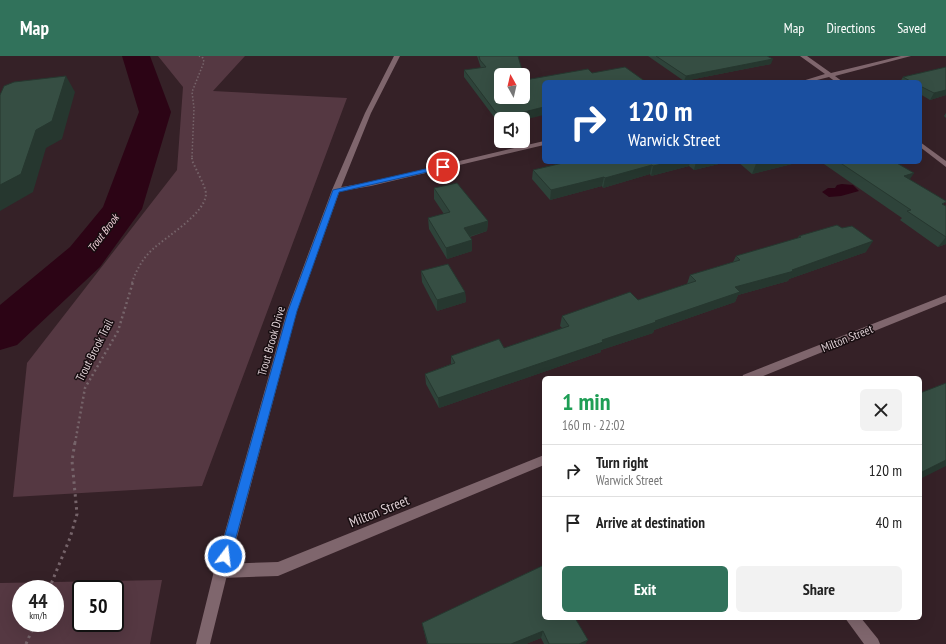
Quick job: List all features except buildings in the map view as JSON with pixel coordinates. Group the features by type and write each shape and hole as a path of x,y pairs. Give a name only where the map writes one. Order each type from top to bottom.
{"street":[{"name":"Trout Brook Drive","path":"203,644 220,571 292,311 336,190 368,112 397,56"},
{"path":"803,56 837,80"},
{"path":"810,80 908,56"},
{"path":"336,190 371,184 542,143"},
{"path":"922,146 946,164"},
{"name":"Milton Street","path":"752,376 946,298"},
{"name":"Milton Street","path":"220,571 278,569 542,461"},
{"path":"854,620 873,644"}],"path":[{"name":"Trout Brook Trail","path":"53,580 70,538 77,514 72,461 85,388 118,331 136,271 152,250 192,217 204,204 206,193 192,160 194,108 192,92 204,62 203,58 200,56"},
{"path":"26,644 31,632"}],"shaded area":[{"path":"158,56 245,56 213,91 347,98 202,486 13,497 27,363 177,170 183,87"},
{"path":"837,185 853,185 859,191 841,196 829,197 822,192 828,188 835,188"},
{"path":"162,580 150,644 0,644 0,583 12,583 12,632 64,632 64,582 72,582 72,632 124,632 124,581"}],"waterway":[{"name":"Trout Brook","path":"0,332 85,257 122,209 155,112 136,56"}],"route":[{"path":"225,556 292,311 336,190 371,184 443,167"}]}
